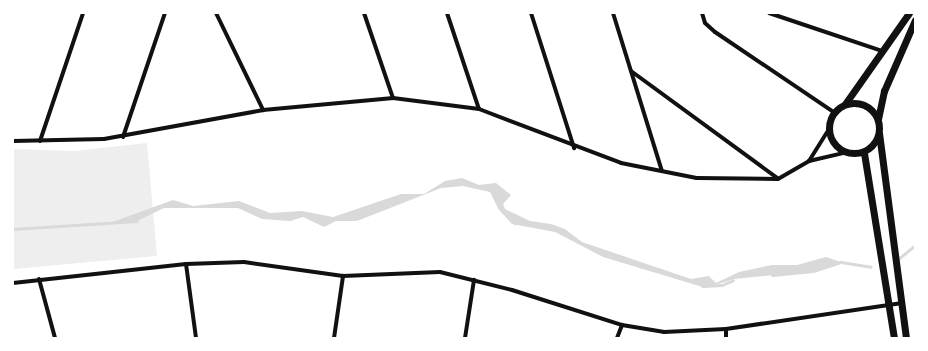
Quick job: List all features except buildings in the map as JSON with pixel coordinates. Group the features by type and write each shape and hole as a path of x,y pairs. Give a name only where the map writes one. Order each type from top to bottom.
{"street":[{"path":"40,141 83,13"},
{"path":"123,137 165,13"},
{"path":"216,13 264,110"},
{"path":"364,13 393,98"},
{"path":"447,13 479,109"},
{"path":"531,13 574,148"},
{"path":"613,13 662,171"},
{"path":"702,13 705,24 715,32 835,113"},
{"path":"769,13 882,51"},
{"path":"809,161 828,130 835,113 845,104 909,13"},
{"path":"906,338 878,119 884,91 915,20"},
{"path":"631,71 778,179"},
{"path":"13,141 123,137 264,110 393,98 479,109 574,148 662,171 713,179 778,179 809,161 844,153 864,153"},
{"path":"845,104 864,105 878,119"},
{"path":"828,130 844,153"},
{"path":"879,133 864,153 890,304 894,338"},
{"path":"13,283 186,264 244,262 343,276 440,272 474,280 622,326 664,332 726,330 902,303"},
{"path":"186,264 196,338"},
{"path":"334,338 343,276"},
{"path":"39,279 55,338"},
{"path":"465,338 474,280"},
{"path":"618,338 622,326"},
{"path":"726,330 726,338"}],"shaded area":[{"path":"147,143 157,256 13,269 13,149 75,151"},
{"path":"462,178 479,185 496,183 511,195 503,204 505,209 530,221 551,224 565,229 582,242 691,279 709,276 716,283 739,272 772,265 797,265 826,257 841,262 813,271 734,279 706,288 603,257 555,232 512,224 499,210 490,192 463,186 441,188 357,221 336,221 324,227 303,217 290,221 262,219 238,208 164,208 135,222 107,224 173,200 193,206 239,201 270,213 302,211 333,217 401,194 424,194 445,181"}],"waterway":[{"path":"499,207 515,223"},
{"path":"13,229 137,221"},
{"path":"898,259 915,245"},
{"path":"772,275 813,271 841,262 871,267"},
{"path":"702,286 722,285 733,280"}]}
